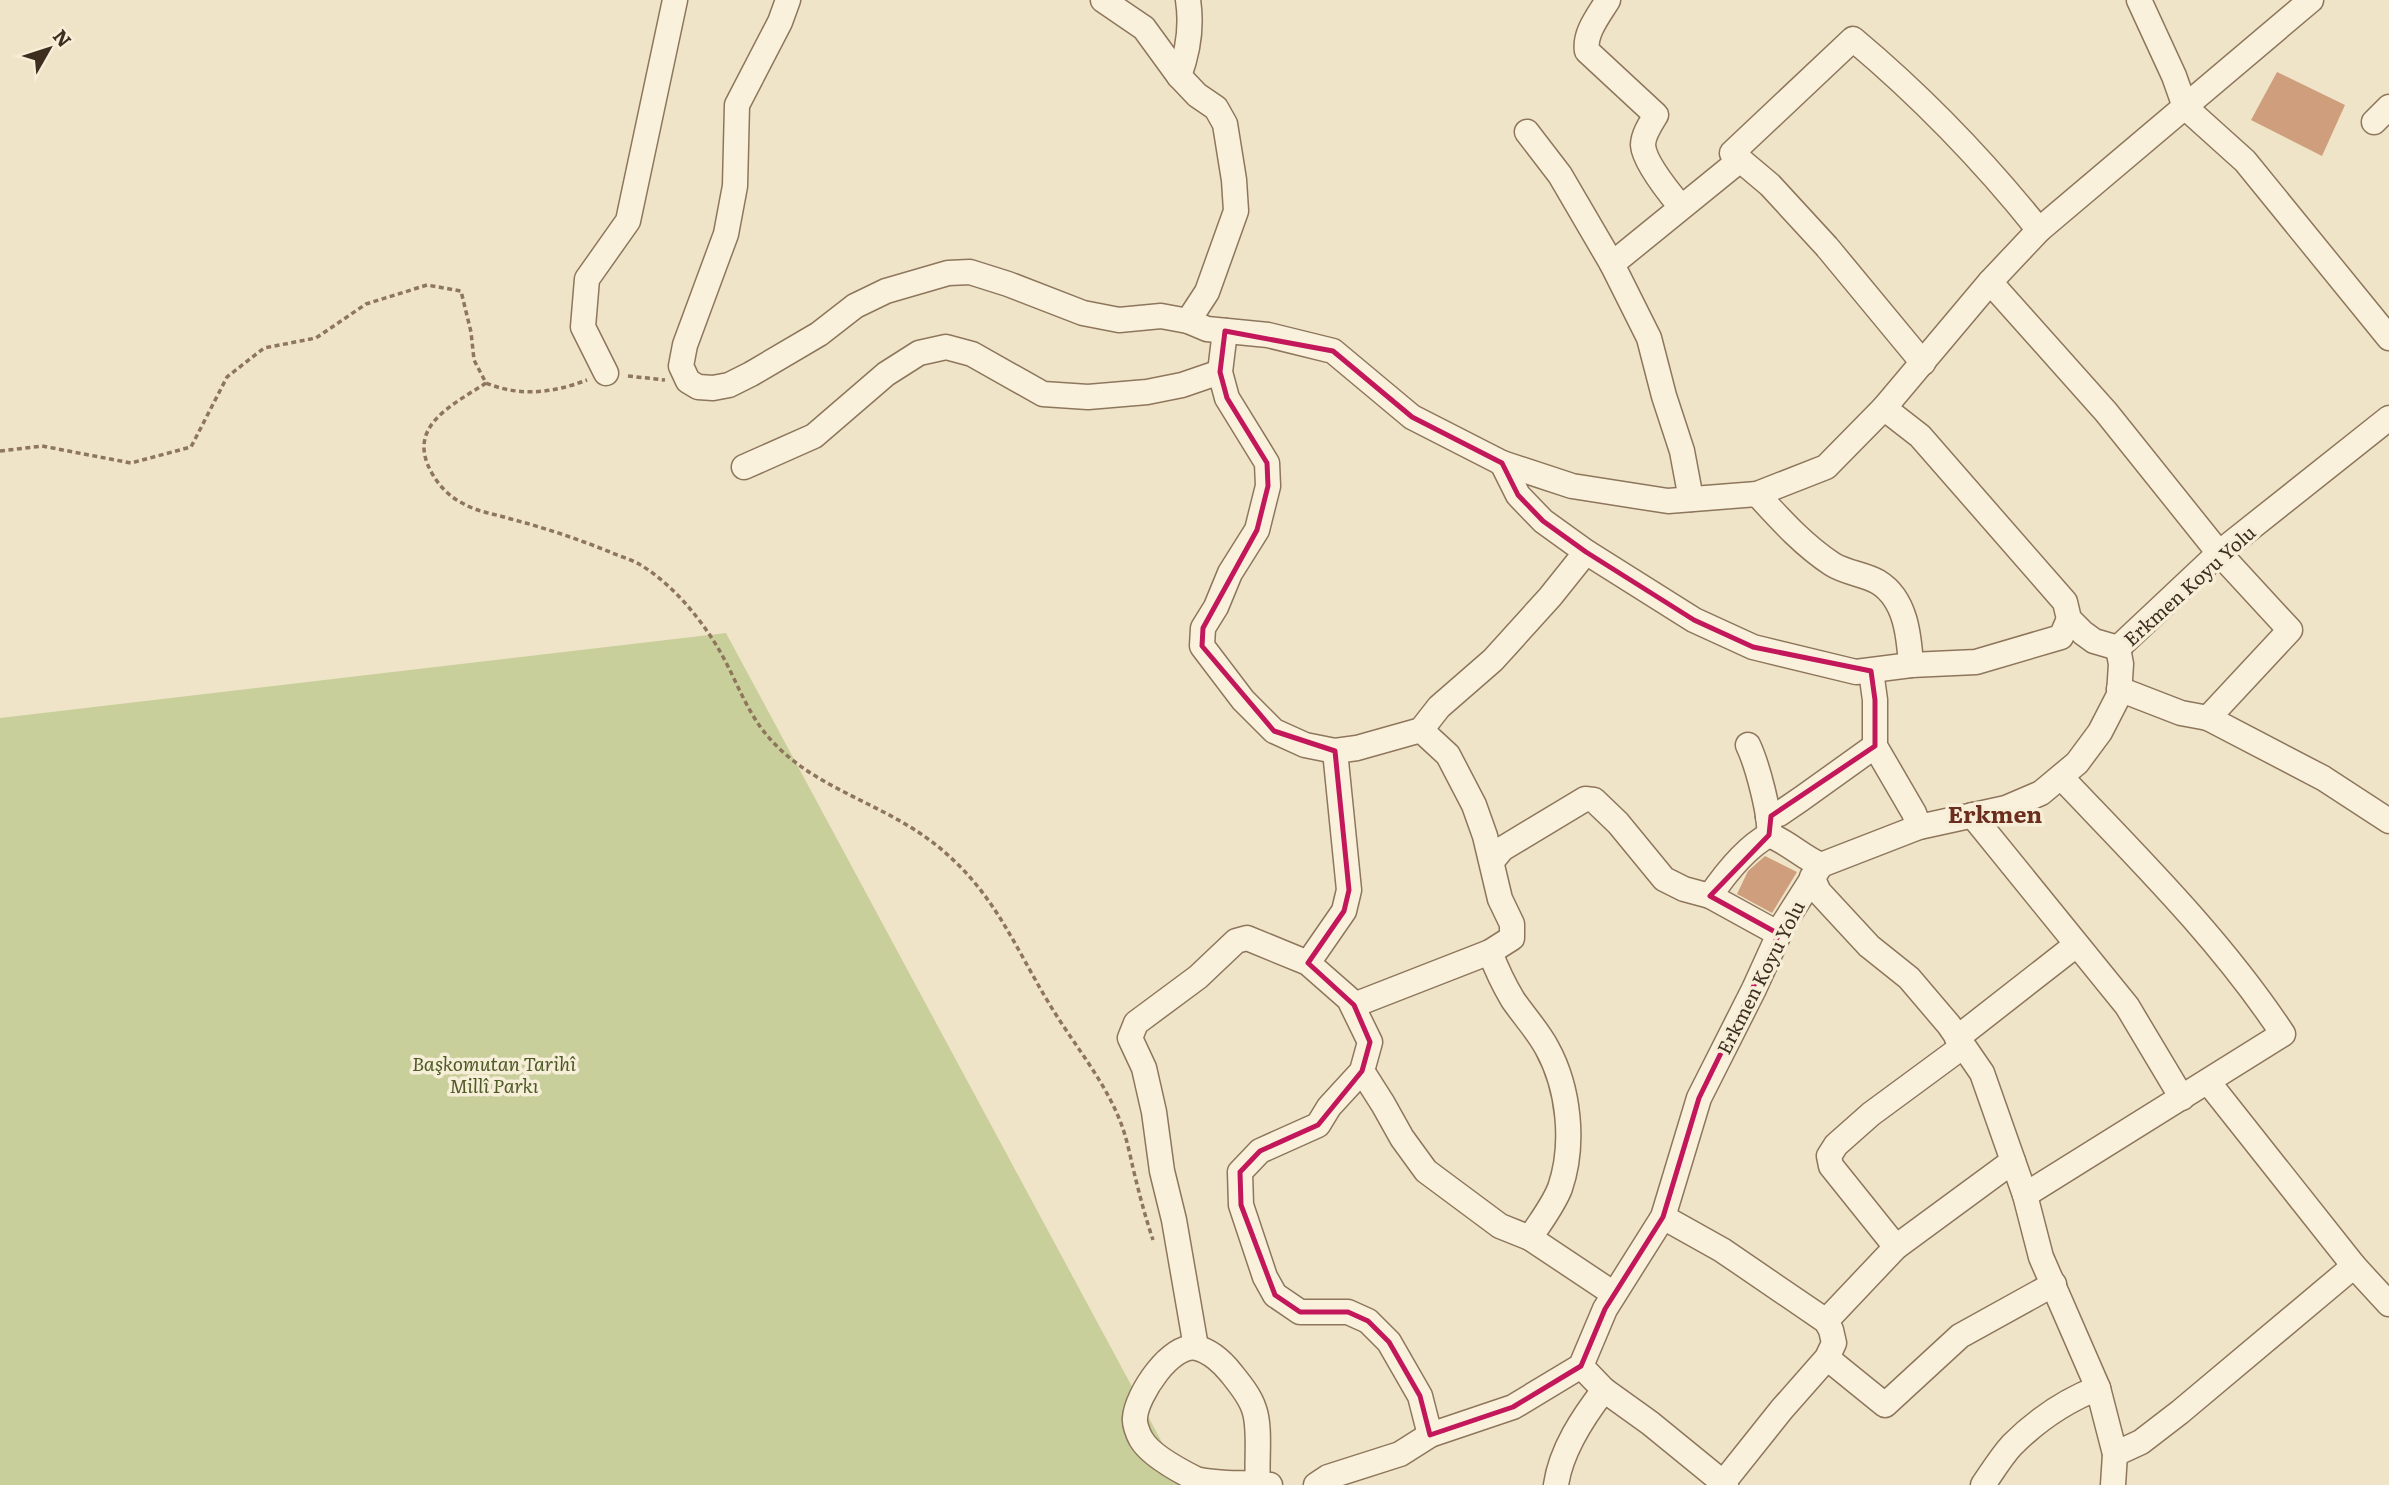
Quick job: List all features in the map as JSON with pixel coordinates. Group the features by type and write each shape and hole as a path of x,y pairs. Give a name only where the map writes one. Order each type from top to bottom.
{"street":[{"path":"606,373 583,327 587,279 628,221 675,0"},
{"path":"788,0 780,22 737,105 735,186 726,234 685,345 681,366 688,381 698,387 729,385 751,374 819,334 855,306 886,291 948,274 970,272 1083,313 1119,320 1161,316 1207,328 1268,335 1333,351 1412,416 1502,463 1572,486 1668,501 1757,494 1826,467 1884,408 1990,282 2039,230 2311,0"},
{"path":"1103,0 1143,28 1179,76 1216,108 1225,124 1236,211 1208,292 1188,321"},
{"path":"1179,76 1186,59 1190,21 1188,0"},
{"path":"1608,0 1588,34 1587,51 1656,115 1643,142 1643,148 1681,207"},
{"path":"2139,0 2174,76 2185,107 2245,161 2389,338"},
{"path":"1923,363 1827,247 1770,185 1732,153 1853,39 1895,75 1998,178 2039,230"},
{"path":"1527,132 1560,175 1612,264 1649,338 1682,451 1691,499"},
{"path":"1612,264 1740,160"},
{"path":"1990,282 2106,412 2219,553 2290,630 2208,718"},
{"path":"1225,331 1220,372 1227,397 1267,463 1268,486 1257,530 1230,572 1216,607 1203,628 1202,646 1243,700 1274,731 1305,745 1335,751 1357,748 1421,730 1439,707 1493,660 1587,552"},
{"path":"744,467 814,436 886,374 919,353 946,347 972,354 1043,394 1088,397 1147,393 1220,372"},
{"path":"1884,408 1920,436 2065,602 2069,620 2094,641 2118,648"},
{"name":"Erkmen Koyu Yolu","path":"1581,1366 1614,1294 1662,1217 1699,1098 1779,934 1816,871 1919,827 2006,808 2040,793 2061,777 2077,763 2100,732 2119,695 2121,664 2118,648 2219,553 2389,418"},
{"path":"1502,463 1518,495 1543,521 1694,620 1753,647 1856,672 1871,671 1911,665 1976,662 2061,637 2069,620"},
{"path":"1757,494 1790,530 1833,565 1878,583 1894,598 1905,619 1911,665"},
{"path":"1871,671 1875,700 1875,746 1914,813 1919,827"},
{"path":"2119,690 2181,713 2208,718 2323,778 2389,821"},
{"path":"1354,1005 1490,952 1512,938 1512,924 1500,899 1492,861 1474,805 1448,755 1421,730"},
{"path":"1748,745 1756,762 1769,826 1777,838 1806,859 1816,871 1819,892 1869,946 1909,978 1949,1025 1982,1073 2025,1195 2041,1257 2098,1388 2115,1454 2113,1485"},
{"path":"1710,896 1779,814 1875,746"},
{"path":"1308,963 1344,911 1349,890 1335,751"},
{"path":"2025,1195 2283,1034 2255,992 2196,922 2061,777"},
{"path":"1492,861 1502,849 1585,799 1594,800 1618,823 1664,879 1684,889 1710,896 1779,934"},
{"path":"1972,815 2127,1006 2182,1098"},
{"path":"1196,1347 1182,1263 1162,1171 1154,1112 1144,1068 1130,1038 1136,1023 1198,977 1236,941 1247,939 1308,963 1354,1005 1370,1042 1362,1071 1329,1107 1318,1125 1260,1151 1240,1172 1241,1205 1265,1277 1275,1295 1300,1312 1348,1312 1368,1321 1389,1342 1420,1396 1430,1435"},
{"path":"1896,1247 1830,1166 1829,1156 1836,1145 1871,1114 2076,945"},
{"path":"1490,952 1512,999 1546,1046 1559,1072 1567,1112 1567,1153 1561,1185 1530,1238"},
{"path":"1362,1071 1402,1138 1426,1171 1500,1226 1530,1238 1614,1294"},
{"path":"2208,1083 2354,1266 2389,1304"},
{"path":"1826,1321 1896,1247 2013,1161"},
{"path":"1316,1485 1328,1477 1401,1454 1430,1435 1513,1407 1581,1366 1604,1390 1650,1423 1725,1484 1782,1409 1826,1358 1834,1343 1831,1330 1826,1321 1721,1250 1662,1217"},
{"path":"2115,1454 2141,1442 2170,1420 2354,1266"},
{"path":"1826,1358 1885,1405 1960,1336 2054,1284"},
{"path":"1196,1347 1224,1365 1239,1383 1254,1409 1264,1484 1221,1484 1199,1480 1165,1462 1141,1440 1134,1419 1144,1392 1167,1359 1183,1349 1196,1347"},
{"path":"1983,1485 2011,1446 2049,1415 2080,1395 2098,1388"},
{"path":"1556,1485 1558,1469 1580,1424 1604,1390"}],"path":[{"path":"0,451 42,446 131,463 191,447 227,377 264,348 316,338 366,304 427,285 461,291 471,332 474,360 486,383 502,390 534,393 566,388 606,373 688,381"},
{"path":"486,383 455,403 433,422 425,435 423,452 438,483 455,500 475,509 545,529 638,564 674,593 707,631 754,718 784,754 823,782 871,804 920,832 974,880 1001,915 1050,1006 1105,1090 1123,1128 1143,1210 1157,1250 1170,1261 1182,1263"}],"highlighted area":[{"path":"1225,331 1333,351 1412,417 1502,463 1518,495 1543,521 1586,552 1694,620 1753,647 1871,671 1875,700 1875,746 1771,816 1769,835 1710,896 1779,934 1699,1098 1663,1217 1605,1309 1581,1366 1513,1407 1430,1435 1420,1396 1389,1342 1368,1321 1348,1312 1300,1312 1275,1295 1241,1205 1240,1172 1260,1151 1318,1125 1362,1071 1370,1042 1354,1005 1308,963 1344,911 1349,890 1335,751 1274,731 1202,646 1203,628 1257,530 1268,486 1267,463 1227,398 1220,372"}],"green space":[{"name":"Başkomutan Tarihî Millî Parkı","path":"726,633 1185,1485 0,1485 0,718"}],"building":[{"path":"2277,72 2345,105 2322,156 2251,120"},
{"path":"1765,856 1797,872 1772,913 1737,894 1748,871"}],"district":[{"name":"Erkmen","path":"1995,813"}]}
